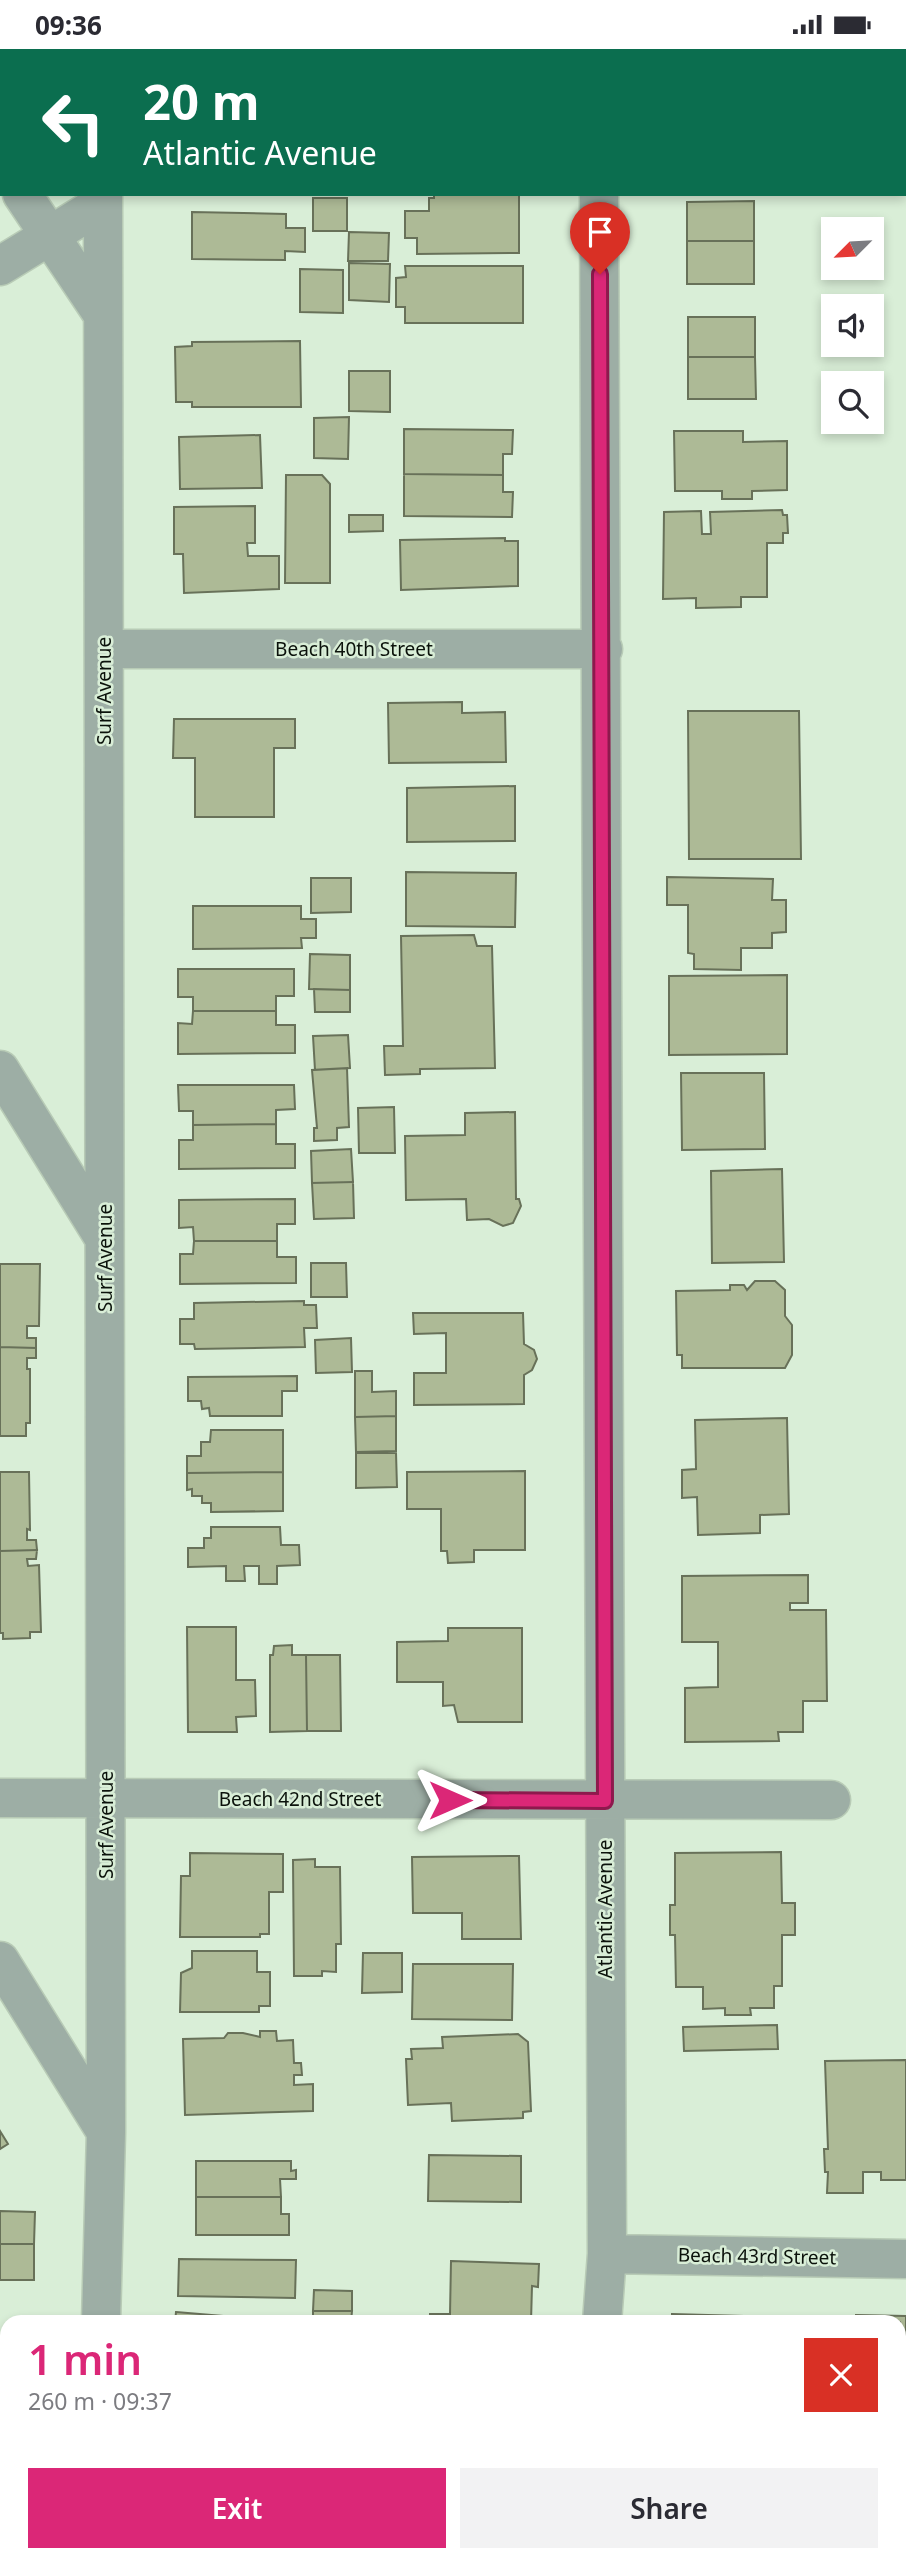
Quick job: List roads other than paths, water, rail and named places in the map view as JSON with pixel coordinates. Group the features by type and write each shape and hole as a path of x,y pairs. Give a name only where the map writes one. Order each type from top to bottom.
{"street":[{"path":"23,196 103,315"},
{"name":"Atlantic Avenue","path":"599,196 603,649 607,2254 603,2315"},
{"path":"0,266 103,198"},
{"name":"Surf Avenue","path":"101,2315 106,2132 103,198"},
{"name":"Beach 40th Street","path":"104,649 603,649"},
{"path":"0,1070 104,1238"},
{"name":"Beach 42nd Street","path":"0,1798 831,1800"},
{"path":"0,1961 106,2132"},
{"name":"Beach 43rd Street","path":"607,2254 906,2259"}]}
